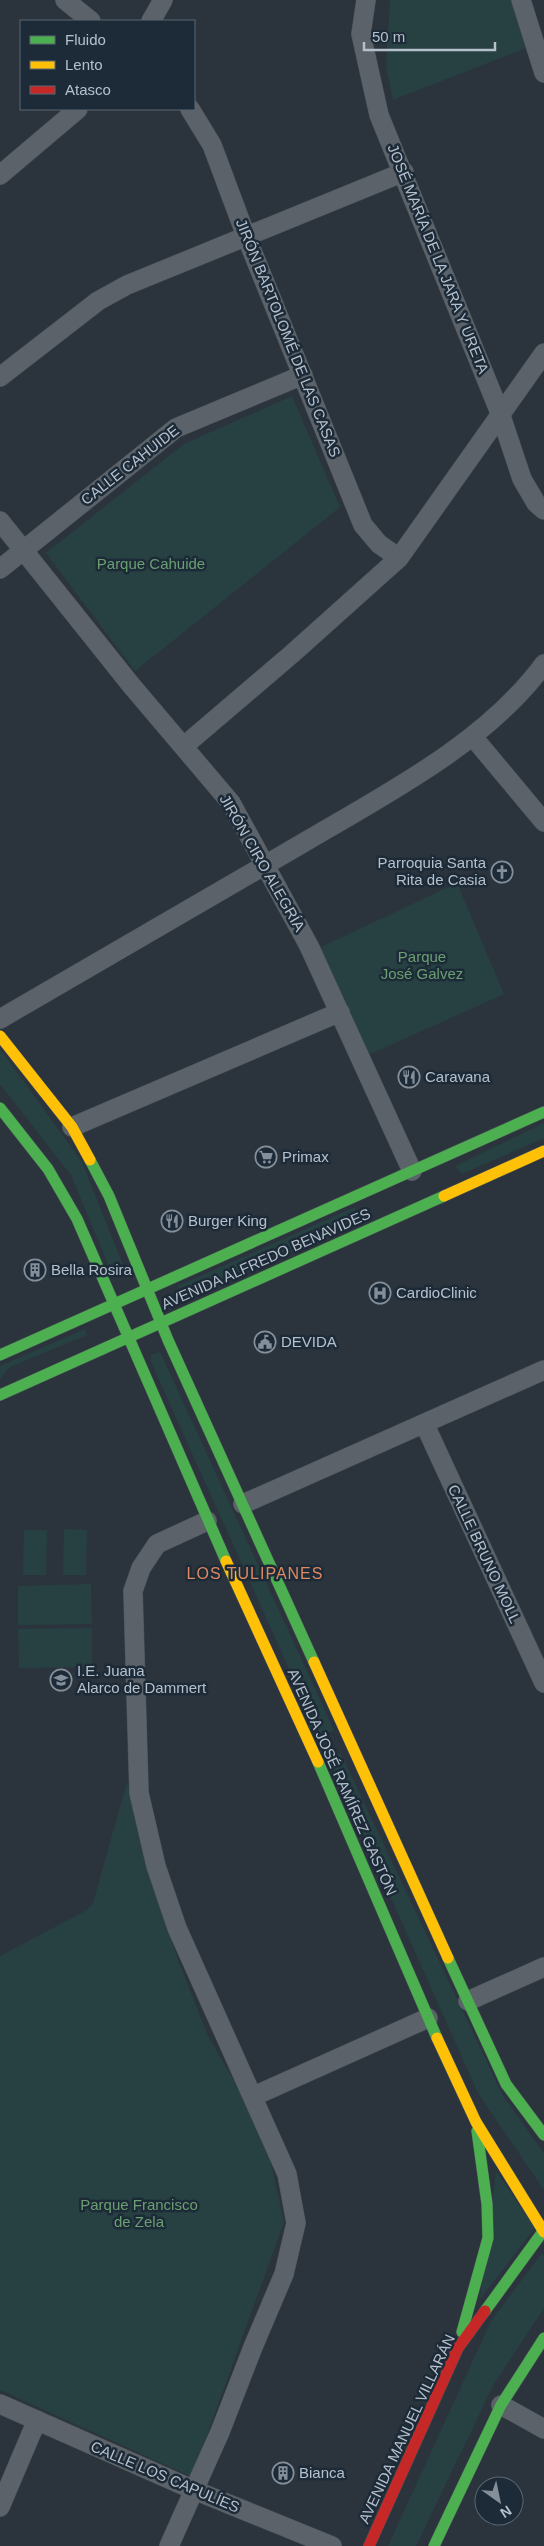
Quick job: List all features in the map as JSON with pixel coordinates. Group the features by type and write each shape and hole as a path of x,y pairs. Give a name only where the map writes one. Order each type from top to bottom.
{"main road":[{"name":"AVENIDA JOSÉ RAMÍREZ GASTÓN","path":"0,1036 72,1127 109,1196 161,1322 243,1504 344,1740 506,2084 544,2135"},
{"name":"AVENIDA JOSÉ RAMÍREZ GASTÓN","path":"0,1108 48,1169 77,1219 126,1338 207,1521 319,1751 428,2018 476,2122 544,2231"},
{"name":"AVENIDA ALFREDO BENAVIDES","path":"0,1355 544,1112"},
{"name":"AVENIDA ALFREDO BENAVIDES","path":"0,1395 544,1151"},
{"path":"506,2084 544,2117"},
{"path":"458,2348 488,2238 487,2204 476,2122"},
{"name":"AVENIDA MANUEL VILLARÁN","path":"369,2546 458,2348 544,2231"},
{"path":"434,2546 501,2406 544,2338"}],"street":[{"path":"64,0 90,20"},
{"path":"152,20 163,0"},
{"name":"JOSÉ MARÍA DE LA JARA Y URETA","path":"366,0 361,34 379,115 404,172 500,413 522,479 536,502 544,510"},
{"path":"521,0 544,73"},
{"path":"0,174 77,110"},
{"name":"JIRÓN BARTOLOMÉ DE LAS CASAS","path":"191,110 212,145 246,236 363,525 379,544 399,558"},
{"path":"0,377 98,301 127,285 404,172"},
{"path":"184,746 293,653 399,558 544,353"},
{"name":"CALLE CAHUIDE","path":"0,569 176,428 303,375"},
{"name":"JIRÓN CIRO ALEGRÍA","path":"0,521 231,803 267,865 309,946 412,1171"},
{"path":"0,1019 378,799 473,737 530,684 544,664"},
{"path":"473,737 544,822"},
{"path":"72,1127 340,1012"},
{"path":"243,1504 425,1425 544,1370"},
{"name":"CALLE BRUNO MOLL","path":"425,1425 544,1683"},
{"path":"169,2546 220,2432 284,2274 296,2224 287,2174 254,2096 218,2023 177,1928 156,1866 139,1793 134,1591 141,1568 157,1544 207,1521"},
{"path":"468,2001 544,1967"},
{"path":"254,2096 428,2018"},
{"name":"CALLE LOS CAPULÍES","path":"0,2404 194,2490 332,2546"},
{"path":"501,2406 544,2428"},
{"path":"0,2507 37,2420"}],"green space":[{"path":"390,0 512,0 526,48 393,100 386,66"},
{"name":"Parque Cahuide","path":"292,396 340,507 135,671 46,553 184,444"},
{"name":"Parque José Galvez","path":"457,883 504,994 364,1057 319,948"},
{"path":"0,1049 82,1162 125,1270 114,1272 110,1269 71,1175 0,1084"},
{"path":"544,1123 544,1138 462,1174 455,1166"},
{"path":"355,1207 361,1221 184,1300 178,1286"},
{"path":"85,1329 87,1335 10,1367 0,1379 0,1366"},
{"path":"160,1352 334,1730 323,1735 318,1733 151,1362 151,1355"},
{"path":"64,1529 87,1530 86,1575 63,1575"},
{"path":"24,1530 47,1530 46,1575 23,1575"},
{"path":"91,1584 92,1624 18,1625 18,1586"},
{"path":"92,1628 92,1667 19,1668 18,1629"},
{"path":"336,1754 341,1754 503,2096 544,2153 544,2190 478,2093 330,1761"},
{"name":"Parque Francisco de Zela","path":"127,1782 177,1957 208,2036 236,2084 270,2159 284,2222 192,2477 0,2390 0,1956 87,1910 93,1903"},
{"path":"496,2171 535,2228 480,2299"},
{"path":"542,2253 544,2256 544,2308 494,2384 416,2546 388,2546 491,2321"}],"traffic: fast":[{"path":"0,1108 48,1169 77,1219 226,1561"},
{"path":"0,1355 544,1112"},
{"path":"90,1160 109,1196 168,1340 314,1662"},
{"path":"0,1395 444,1196"},
{"path":"318,1762 437,2038"},
{"path":"448,1958 506,2084 544,2135"},
{"path":"462,2332 488,2238 487,2204 477,2131"},
{"path":"485,2311 544,2230"},
{"path":"434,2546 501,2405 544,2338"}],"traffic: slow":[{"path":"0,1036 72,1127 90,1160"},
{"path":"444,1196 544,1151"},
{"path":"226,1561 318,1762"},
{"path":"314,1662 448,1958"},
{"path":"437,2038 476,2122 544,2232"}],"traffic: jam":[{"path":"369,2546 458,2348 485,2311"}],"place":[{"name":"Parroquia Santa Rita de Casia","path":"502,872"},
{"name":"Caravana","path":"409,1077"},
{"name":"Primax","path":"266,1157"},
{"name":"Burger King","path":"172,1221"},
{"name":"Bella Rosira","path":"35,1270"},
{"name":"CardioClinic","path":"380,1293"},
{"name":"DEVIDA","path":"265,1342"},
{"name":"I.E. Juana Alarco de Dammert","path":"61,1680"},
{"name":"Bianca","path":"283,2473"}],"district":[{"name":"LOS TULIPANES","path":"255,1573"}]}
